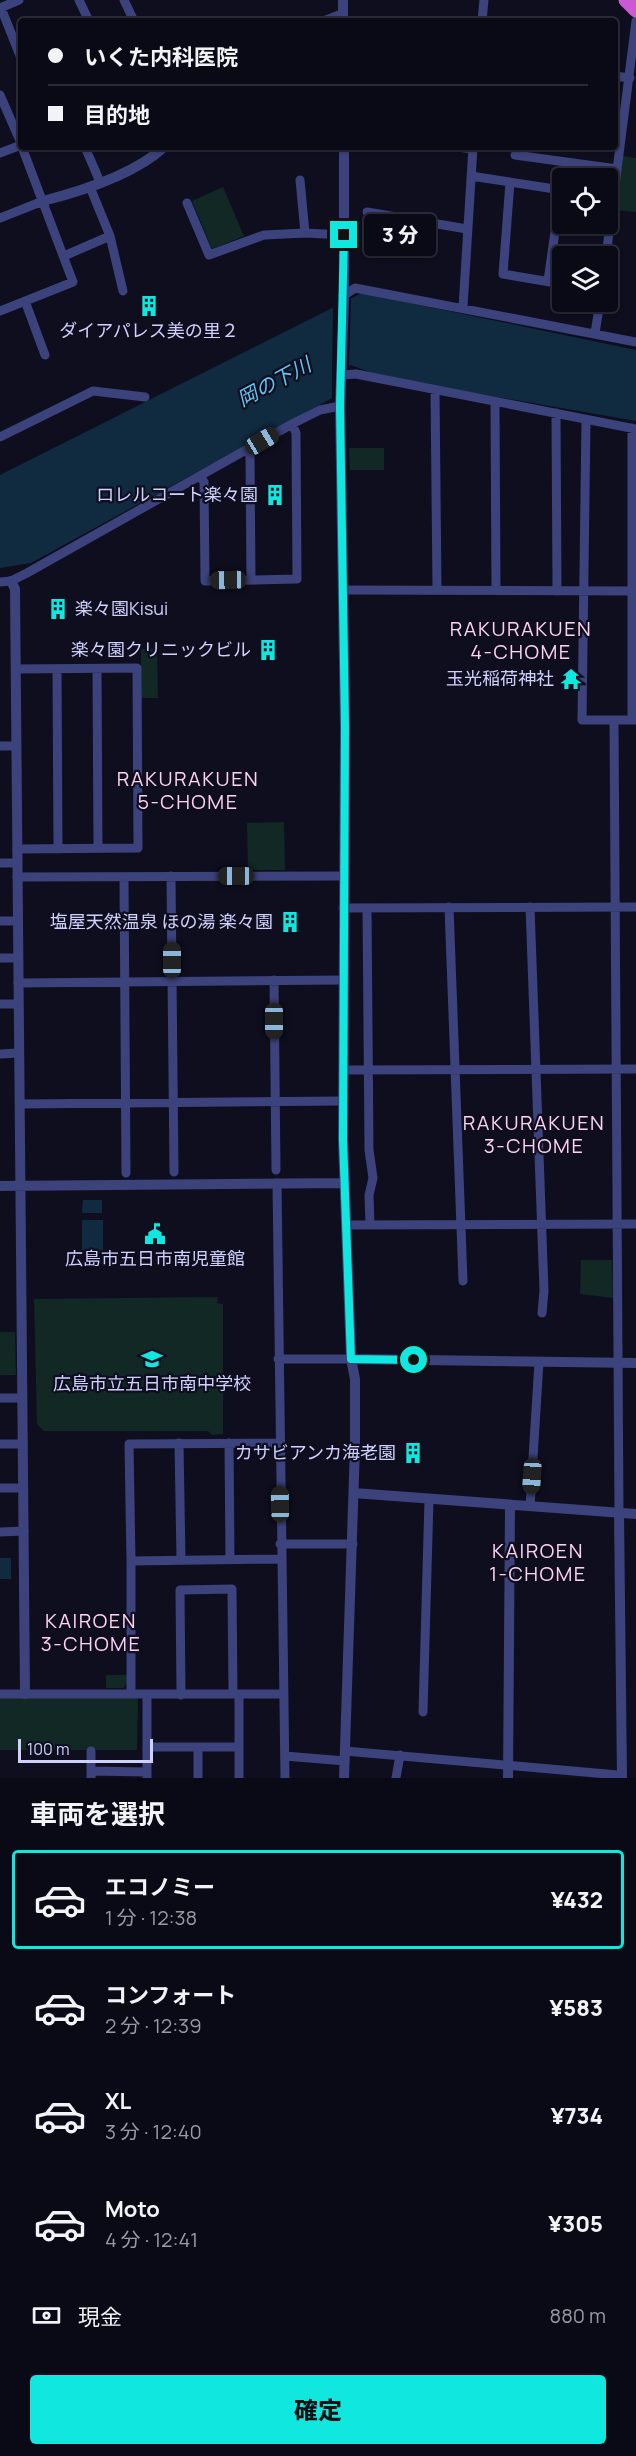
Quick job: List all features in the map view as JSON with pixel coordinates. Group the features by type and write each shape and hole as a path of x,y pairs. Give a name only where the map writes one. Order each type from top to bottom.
{"street":[{"path":"18,51 0,8 20,0"},
{"path":"79,0 88,18"},
{"path":"124,0 133,18"},
{"path":"343,0 343,18"},
{"path":"482,18 484,0"},
{"path":"617,168 630,78 633,8"},
{"path":"618,76 630,78"},
{"path":"0,95 18,136"},
{"path":"11,121 18,118"},
{"path":"0,153 18,146"},
{"path":"0,311 73,282 24,150"},
{"path":"86,150 123,291"},
{"path":"0,218 43,201 95,185 140,165 160,150"},
{"path":"344,150 340,406 344,590 344,1101 351,1359 355,1379 353,1544 344,1778"},
{"path":"463,307 473,150"},
{"path":"515,155 610,168"},
{"path":"471,176 561,190 548,281"},
{"path":"300,180 305,233"},
{"path":"510,182 503,274 552,282"},
{"path":"187,203 209,255 264,235 305,233 344,235"},
{"path":"368,212 467,229"},
{"path":"64,256 110,236"},
{"path":"343,298 355,288 636,342"},
{"path":"25,301 45,355"},
{"path":"595,333 598,312"},
{"path":"341,372 634,428 634,720 582,720 586,420"},
{"path":"435,390 437,590"},
{"path":"0,437 93,391 146,397"},
{"path":"495,402 496,590"},
{"path":"25,1694 15,589 5,581 292,424 320,410 340,406"},
{"path":"556,413 557,591"},
{"path":"200,476 204,482 205,581 297,579 296,433 292,424"},
{"path":"247,450 250,456 251,580"},
{"path":"344,590 634,591"},
{"path":"16,669 137,668 138,848 17,849"},
{"path":"57,669 58,849"},
{"path":"97,669 98,848"},
{"path":"614,720 617,1362 623,1778"},
{"path":"0,746 16,746"},
{"path":"0,863 17,863"},
{"path":"171,876 174,1172"},
{"path":"17,877 343,876"},
{"path":"124,877 126,1173"},
{"path":"449,907 463,1281"},
{"path":"530,907 544,1291 542,1313"},
{"path":"343,908 636,907"},
{"path":"367,908 369,1150 373,1178 369,1195 370,1225"},
{"path":"0,921 18,921"},
{"path":"0,958 18,958"},
{"path":"274,980 276,1170"},
{"path":"18,983 344,980"},
{"path":"0,1004 18,1004"},
{"path":"0,1054 19,1053"},
{"path":"344,1070 636,1069"},
{"path":"20,1104 344,1101"},
{"path":"278,1182 280,1560 285,1778"},
{"path":"0,1186 345,1183"},
{"path":"346,1225 636,1224"},
{"path":"278,1359 636,1364"},
{"path":"530,1506 539,1362"},
{"path":"0,1398 22,1398"},
{"path":"179,1443 181,1560"},
{"path":"229,1443 230,1560"},
{"path":"131,1694 129,1444 279,1443"},
{"path":"0,1444 22,1444"},
{"path":"0,1488 23,1488"},
{"path":"354,1493 636,1514"},
{"path":"423,1712 429,1499"},
{"path":"508,1778 510,1505"},
{"path":"0,1532 24,1531"},
{"path":"280,1544 353,1544"},
{"path":"131,1561 280,1560"},
{"path":"181,1695 180,1590 232,1589 239,1778"},
{"path":"0,1694 282,1694"},
{"path":"91,1751 91,1775 147,1775 147,1694"},
{"path":"147,1747 239,1747"},
{"path":"198,1747 198,1778"},
{"path":"285,1756 400,1755 618,1775 623,1778"},
{"path":"396,1778 400,1755"},
{"path":"400,1755 402,1778"}],"green space":[{"path":"623,156 636,158 636,212 618,210"},
{"path":"223,187 244,236 212,249 192,201"},
{"path":"349,448 384,448 384,470 350,470"},
{"path":"157,648 158,698 141,698 141,649"},
{"path":"284,822 285,870 248,870 247,823"},
{"path":"581,1260 612,1260 613,1298 580,1294"},
{"path":"218,1297 217,1303 223,1304 223,1434 212,1435 208,1431 44,1431 37,1424 34,1299"},
{"path":"0,1332 15,1332 16,1375 0,1375"},
{"path":"106,1675 128,1675 128,1682 123,1688 106,1688"},
{"path":"0,1697 138,1698 137,1750 0,1750"}],"water":[{"name":"岡の下川","path":"362,293 636,350 636,421 382,377 351,365 332,375 332,398 31,563 0,568 0,475"},
{"path":"83,1200 102,1200 102,1213 82,1213"},
{"path":"82,1220 103,1220 103,1254 82,1254"},
{"path":"0,1558 11,1558 11,1579 0,1579"}],"pier":[{"path":"351,298 349,366 332,375 333,307 348,302"}],"place":[{"name":"ダイアパレス美の里２","path":"149,306"},
{"name":"ロレルコート楽々園","path":"275,495"},
{"name":"楽々園Kisui","path":"58,609"},
{"name":"楽々園クリニックビル","path":"268,650"},
{"name":"玉光稲荷神社","path":"571,679"},
{"name":"塩屋天然温泉 ほの湯 楽々園","path":"290,922"},
{"name":"広島市五日市南児童館","path":"155,1234"},
{"name":"広島市立五日市南中学校","path":"152,1359"},
{"name":"カサビアンカ海老園","path":"413,1453"}],"district":[{"name":"RAKURAKUEN 4-CHOME","path":"521,640"},
{"name":"RAKURAKUEN 5-CHOME","path":"188,790"},
{"name":"RAKURAKUEN 3-CHOME","path":"534,1134"},
{"name":"KAIROEN 1-CHOME","path":"538,1562"},
{"name":"KAIROEN 3-CHOME","path":"91,1632"}],"route":[{"path":"344,235 340,406 345,727 343,1140 351,1359 414,1360"}]}
